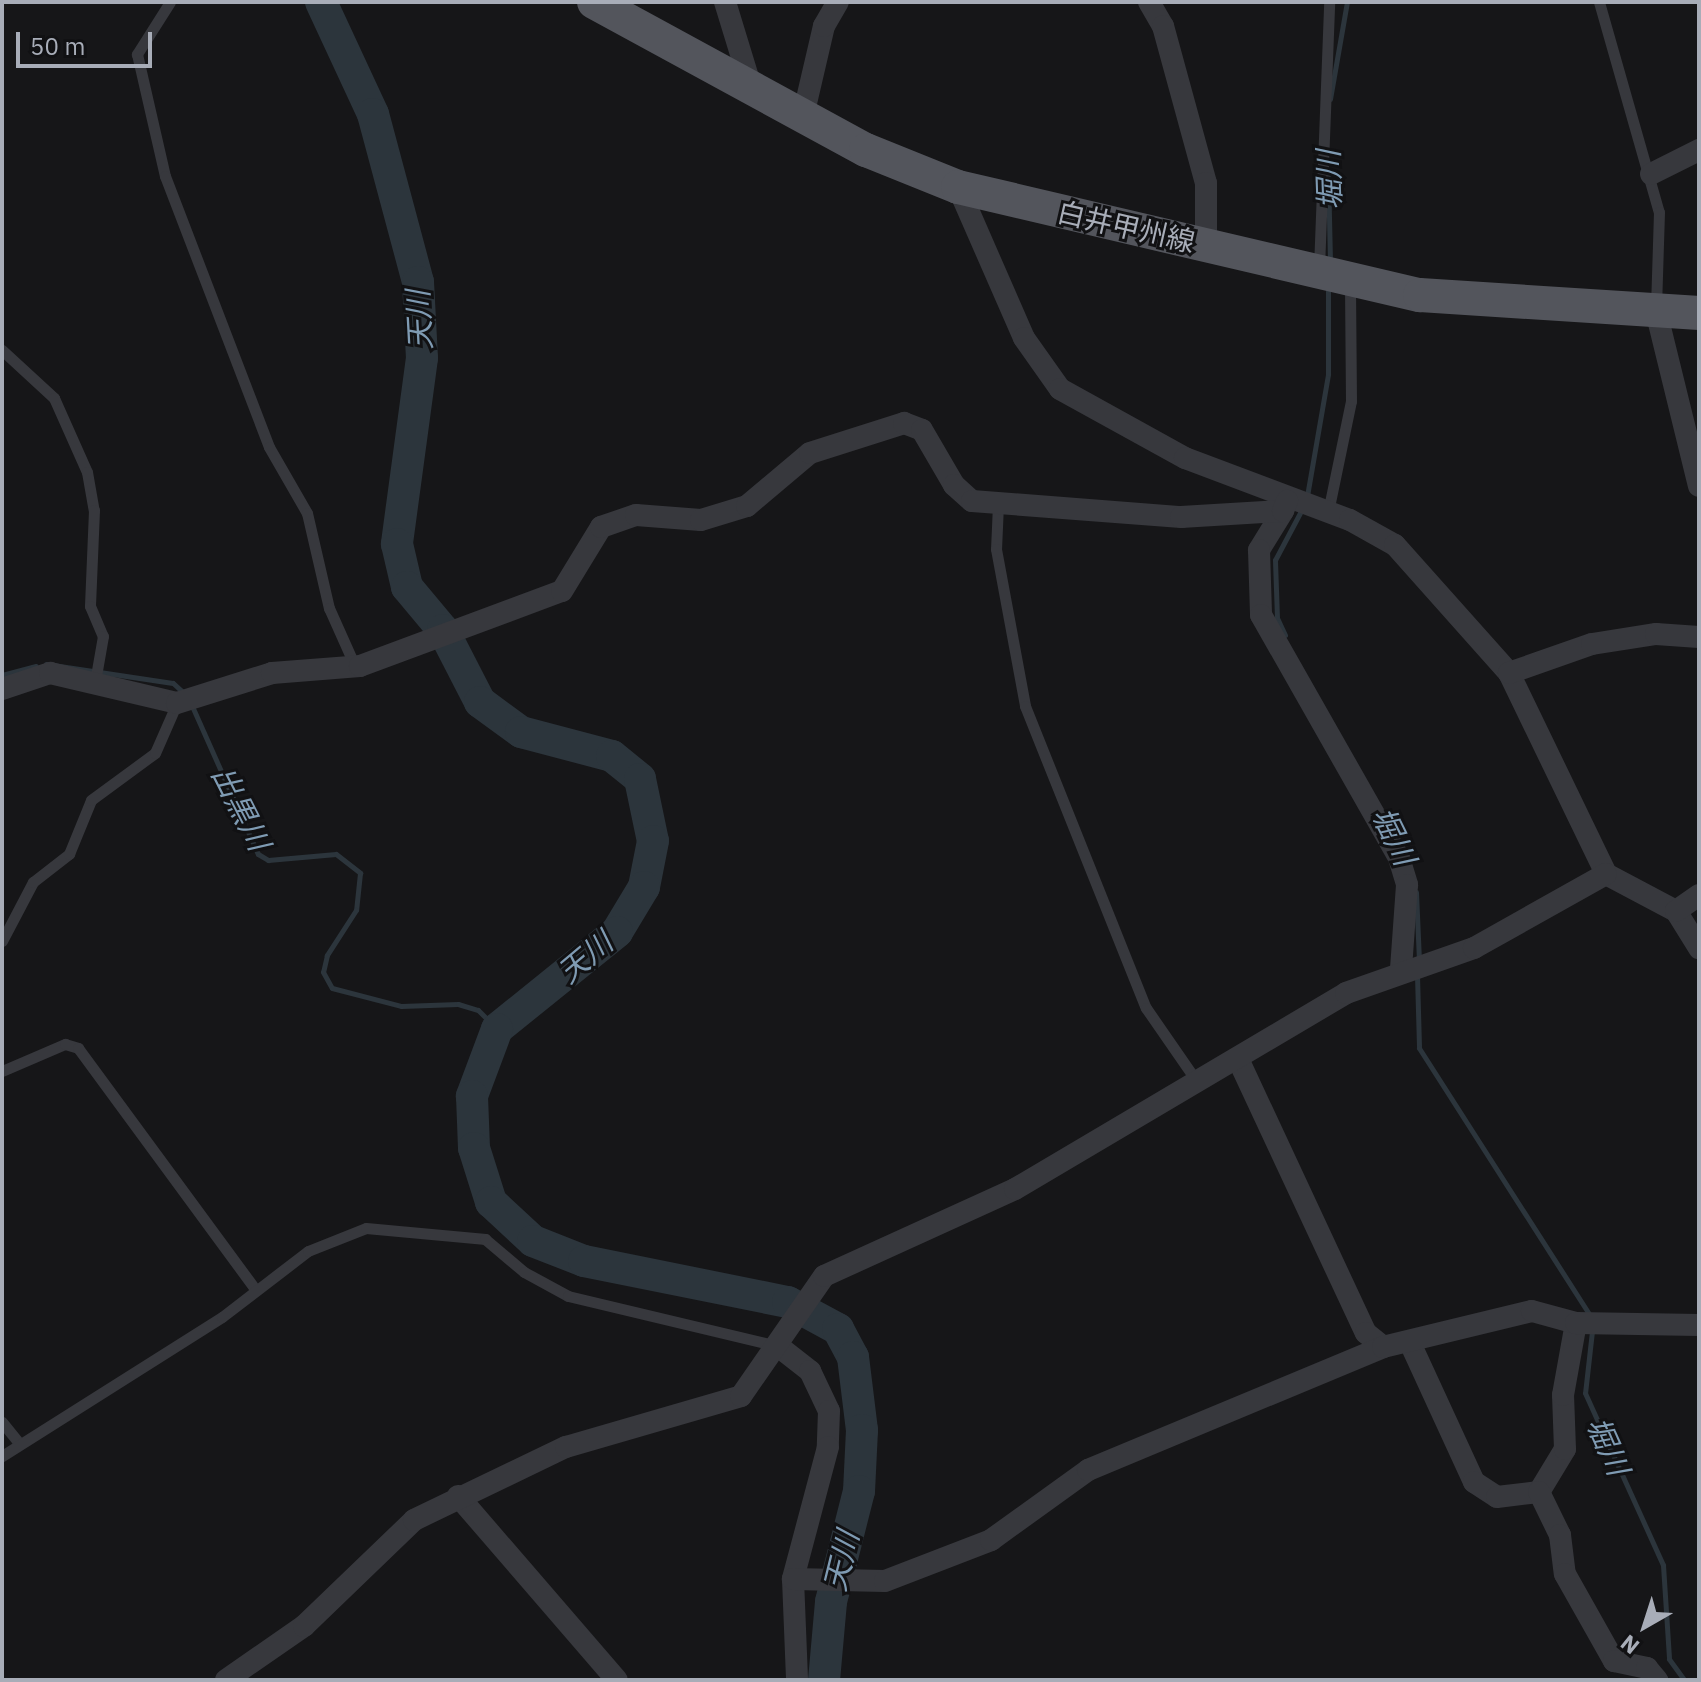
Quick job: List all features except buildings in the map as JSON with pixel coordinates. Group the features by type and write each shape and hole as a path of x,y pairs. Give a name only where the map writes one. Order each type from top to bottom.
{"main road":[{"name":"白井甲州線","path":"594,2 803,116 958,187 1332,276 1465,302 1699,313"}],"street":[{"path":"725,2 751,87"},
{"path":"803,116 824,26 838,2"},
{"path":"1149,2 1163,26 1206,183 1206,246"},
{"path":"1651,174 1699,150"},
{"path":"958,187 1024,338 1060,389 1122,428 1287,505 1323,511 1378,532 1414,561 1509,673 1606,874 1676,911 1699,948"},
{"path":"1656,311 1699,486"},
{"path":"2,689 50,673 184,700 272,673 355,666 562,591 601,527 636,515 701,520 747,506 810,453 904,423 922,430 954,485 972,501 1181,517 1287,505"},
{"path":"1287,505 1259,550 1261,615 1399,858 1407,885 1405,967"},
{"path":"1509,673 1555,651 1623,638 1699,637"},
{"path":"226,1680 304,1626 414,1520 458,1496 566,1447 741,1396 824,1276 1015,1189 1238,1059 1405,967 1432,963 1474,948 1606,874"},
{"path":"1676,911 1699,895"},
{"path":"1238,1059 1366,1333 1383,1347"},
{"path":"802,1580 868,1584 991,1540 1088,1470 1383,1347 1411,1345 1532,1311 1577,1323 1699,1325"},
{"path":"1539,1492 1565,1449 1563,1395 1577,1323"},
{"path":"1411,1345 1474,1482 1497,1497 1539,1492"},
{"path":"778,1346 810,1371 829,1411 828,1447 802,1580 797,1680"},
{"path":"1539,1492 1560,1535 1565,1574 1614,1661 1647,1668 1657,1680"},
{"path":"458,1496 617,1680"}],"lane":[{"path":"170,2 137,54 165,176 269,447 307,513 329,608 355,666"},
{"path":"1323,511 1351,401 1332,276 1329,2"},
{"path":"1599,2 1651,174 1659,212 1656,311"},
{"path":"2,350 54,398 87,472 94,510 90,606 103,636 102,657 95,682"},
{"path":"998,504 996,549 1025,706 1146,1008 1198,1083"},
{"path":"2,941 33,882 69,854 91,800 155,753 184,700"},
{"path":"2,1071 65,1044 78,1048 253,1286"},
{"path":"2,1456 222,1317 253,1286 339,1234 389,1228 485,1239 524,1272 568,1296 778,1346"},
{"path":"2,1422 20,1444"}],"waterway":[{"name":"天川","path":"321,2 373,114 418,282 422,358 397,544 407,587 443,630 480,702 521,732 612,756 640,779 653,841 644,887 617,932 497,1029 472,1096 474,1148 491,1202 533,1241 584,1261 788,1302 838,1329 853,1357 862,1430 859,1491 831,1602 824,1680"},
{"name":"堀川","path":"1330,99 1347,2"},
{"name":"堀川","path":"1328,173 1330,263"},
{"name":"堀川","path":"1307,496 1328,374 1328,285"},
{"name":"堀川","path":"1285,635 1277,618 1275,560 1302,509"},
{"name":"出黒川","path":"46,664 173,683 185,694"},
{"name":"出黒川","path":"2,675 36,666"},
{"name":"出黒川","path":"192,706 258,854 268,860 336,854 360,873 356,910 327,955 323,972 332,988 401,1006 458,1004 478,1010 497,1029"},
{"name":"堀川","path":"1416,892 1419,962"},
{"name":"堀川","path":"1417,975 1419,1048 1591,1317"},
{"name":"堀川","path":"1592,1331 1585,1393 1663,1565 1669,1659 1684,1680"}]}
